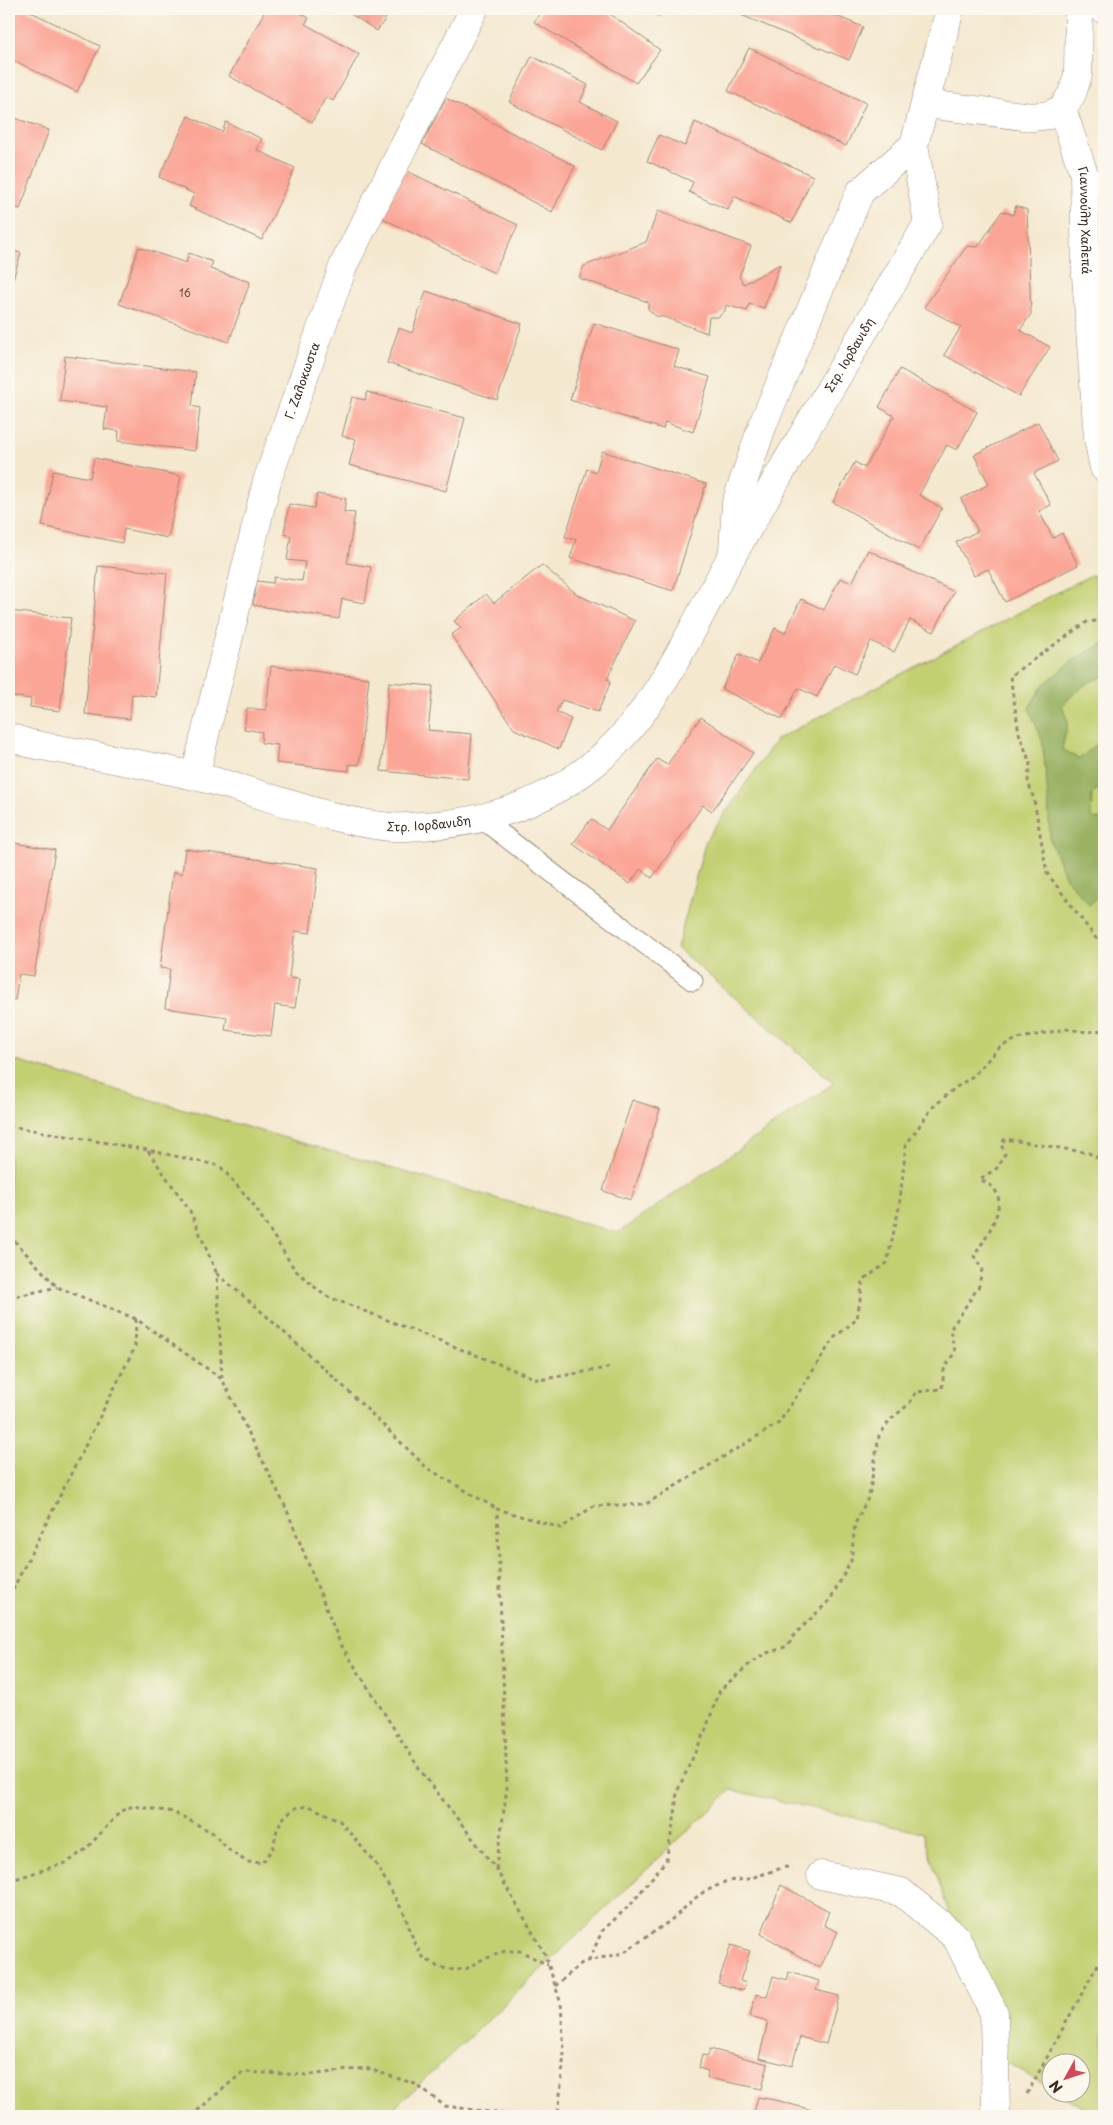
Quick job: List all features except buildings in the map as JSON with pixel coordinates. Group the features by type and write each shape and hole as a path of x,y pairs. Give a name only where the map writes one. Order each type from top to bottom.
{"street":[{"name":"Γ. Ζαλοκωστα","path":"195,776 267,481 344,264 474,9"},
{"name":"Στρ. Ιορδανιδη","path":"9,736 31,744 195,776 328,816 392,828 455,825 482,819 528,804 558,788 597,762 631,727 655,694 732,556 928,223 914,145 950,9"},
{"path":"926,104 1032,116 1049,115 1062,108 1072,94 1078,75 1079,9"},
{"name":"Γιαννούλη Χαλεπά","path":"1062,108 1084,174 1087,286 1098,438 1104,468"},
{"name":"Στρ. Ιορδανιδη","path":"732,556 736,503 763,424 860,192 914,145"},
{"path":"821,1875 902,1892 956,1937 994,2013 996,2116"}],"lane":[{"path":"482,819 693,981"}],"path":[{"path":"1104,620 1087,622 1010,676 1019,733 1030,763 1028,781 1034,800 1046,873 1104,949"},
{"path":"217,1274 341,1384 427,1468 497,1509 561,1528 594,1506 646,1504 779,1423 834,1338 856,1319 863,1280 887,1263 899,1208 906,1145 932,1108 955,1088 973,1076 1000,1047 1036,1034 1065,1029 1088,1032 1104,1030"},
{"path":"9,1126 148,1150 220,1166 254,1204 295,1270 324,1296 539,1380 612,1367"},
{"path":"589,1961 602,1931 632,1903 666,1860 675,1814 677,1792 705,1731 720,1690 752,1662 767,1653 788,1646 794,1635 830,1600 851,1560 855,1524 868,1496 879,1436 890,1420 909,1404 916,1392 942,1389 944,1370 955,1351 950,1330 979,1286 982,1269 974,1256 997,1215 1000,1199 994,1188 980,1179 997,1168 1005,1154 1001,1144 1005,1139 1089,1153 1104,1162"},
{"path":"148,1150 190,1211 217,1274 222,1379 286,1508 340,1643 420,1770 496,1869 544,1954 561,2004 564,2053 558,2116"},
{"path":"9,1235 57,1287 136,1320 222,1379"},
{"path":"9,1298 57,1287"},
{"path":"9,1597 135,1347 136,1320"},
{"path":"496,1869 507,1787 497,1509"},
{"path":"9,1881 68,1862 86,1849 121,1811 133,1806 174,1812 214,1833 230,1851 247,1862 262,1863 273,1848 277,1830 282,1820 295,1808 309,1806 339,1820 376,1864 405,1915 414,1942 423,1957 438,1967 454,1970 466,1969 479,1961 505,1951 520,1951 549,1966"},
{"path":"555,1986 583,1962 623,1953 670,1921 700,1894 727,1881 754,1877 786,1867 804,1868 821,1875"},
{"path":"1025,2099 1104,1953"},
{"path":"191,2116 243,2072 308,2075 366,2068 416,2084 445,2106 520,2116"}],"green space":[{"path":"1091,575 1104,578 1104,2116 1099,2116 1074,2102 1090,2102 1090,2052 1040,2052 1040,2082 995,2056 923,1833 731,1790 386,2116 9,2116 9,1059 618,1233 834,1083 677,948 706,840 777,739"},
{"path":"1104,643 1104,676 1087,683 1062,705 1068,722 1062,749 1079,759 1098,743 1104,744 1104,784 1092,794 1091,817 1104,821 1104,892 1089,905 1066,878 1050,840 1048,794 1042,740 1029,708 1043,685 1071,662"}]}
